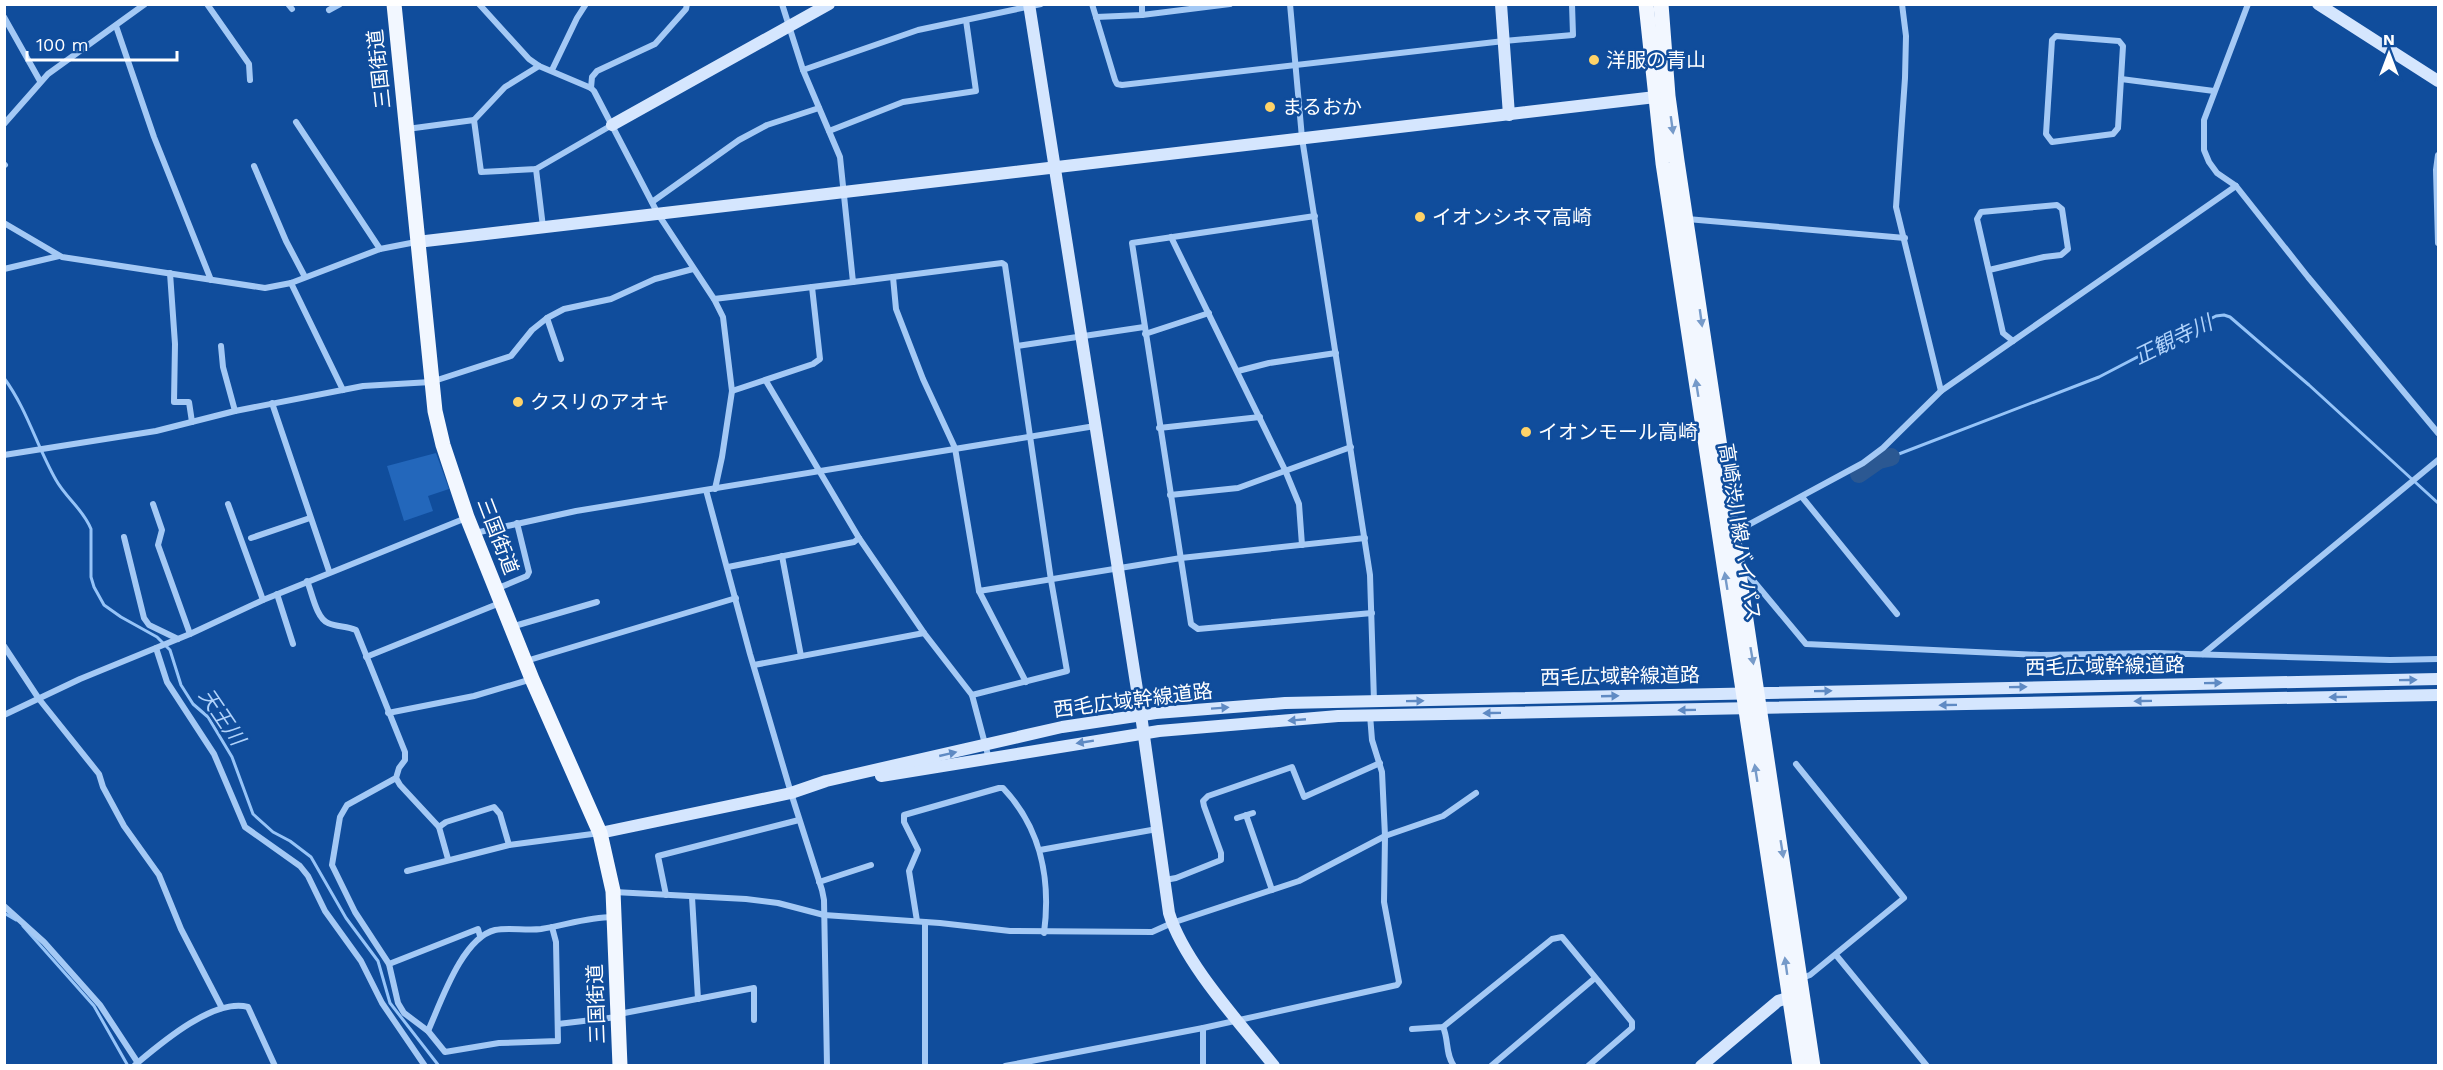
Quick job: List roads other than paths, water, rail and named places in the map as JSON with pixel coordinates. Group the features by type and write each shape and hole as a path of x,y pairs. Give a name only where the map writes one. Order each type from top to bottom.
{"main road":[{"name":"三国街道","path":"394,4 435,411 443,445 467,518 510,627 600,833 614,891 620,1065"},
{"name":"高崎渋川線バイパス","path":"1646,4 1751,693"},
{"name":"高崎渋川線バイパス","path":"1661,4 1661,97 1686,219 1738,573 1753,709 1800,1065"},
{"name":"高崎渋川線バイパス","path":"1753,709 1801,979 1813,1065"}],"street":[{"path":"4,124 40,81 145,4"},
{"path":"207,4 249,64 250,80"},
{"path":"329,10 340,4"},
{"path":"479,4 538,66 591,88"},
{"path":"552,70 586,4"},
{"path":"687,4 686,9 655,44 597,71 592,77 591,88 658,214 714,299 723,317 732,391 715,489"},
{"path":"782,4 803,70 840,157 853,282"},
{"path":"474,120 481,172 536,169 829,4"},
{"path":"1092,4 1117,84 1573,35 1572,4"},
{"path":"1142,4 1142,15"},
{"path":"1096,17 1142,15 1230,4"},
{"path":"1290,4 1302,138 1370,575 1374,702"},
{"path":"1501,4 1509,115"},
{"path":"1902,4 1906,36 1896,207 1941,391"},
{"path":"2248,4 2204,120 2204,150 2209,162 2217,173 2236,186 2308,277 2439,433"},
{"path":"803,70 918,30 1033,6 1053,167 1172,923 1207,981 1274,1065"},
{"path":"2324,6 2439,81"},
{"path":"4,17 40,81"},
{"path":"829,131 903,102 976,91 966,20"},
{"path":"116,26 154,137 211,280"},
{"path":"2056,36 2119,41 2123,46 2121,79 2118,128 2113,134 2052,142 2046,134 2052,40 2056,36"},
{"path":"406,129 474,120 506,87 538,66"},
{"path":"2121,79 2214,91"},
{"path":"4,223 59,255 265,288 291,283 380,249 417,242 1661,97"},
{"path":"652,202 739,140 767,125 819,108"},
{"path":"296,122 380,249"},
{"path":"2439,155 2436,170 2439,243"},
{"path":"254,166 286,241 305,277"},
{"path":"536,169 543,227"},
{"path":"1732,534 1863,463 1883,448 1941,391 2236,186"},
{"path":"1989,270 2061,255 2068,249 2062,210 2057,206 1981,212 1977,219 2003,333 2013,341"},
{"path":"1315,216 1132,243 1144,331 1191,624 1198,629 1372,613"},
{"path":"1686,219 1905,238"},
{"path":"1170,237 1285,470 1299,504 1302,544"},
{"path":"4,269 59,255"},
{"path":"714,299 1002,263 1005,265 1051,580 1067,671 972,695"},
{"path":"4,455 156,431 235,411 344,390 406,382 431,382 511,356 532,330 547,318 564,309 611,299 655,279 693,269"},
{"path":"170,273 175,344 174,402 189,402 192,423"},
{"path":"893,277 896,309 923,379 956,448 980,591 1026,682"},
{"path":"291,283 344,390"},
{"path":"732,391 813,364 820,359 812,287"},
{"path":"1017,346 1144,331 1209,314"},
{"path":"547,318 561,359"},
{"path":"221,346 223,367 235,411"},
{"path":"1238,371 1269,363 1336,353"},
{"path":"766,381 859,538 924,633 972,695 989,759"},
{"path":"272,403 329,572"},
{"path":"1159,428 1260,417"},
{"path":"474,533 518,523 706,490 1095,426"},
{"path":"1170,495 1239,488 1351,447"},
{"path":"2203,654 2439,460"},
{"path":"706,490 754,665 824,900 827,1065"},
{"path":"1802,497 1896,614"},
{"path":"153,504 162,530 158,545 190,634"},
{"path":"228,504 263,600"},
{"path":"251,538 310,518"},
{"path":"4,716 80,679 190,634 307,581 467,518"},
{"path":"366,657 498,596 527,576 529,572 518,523"},
{"path":"124,537 144,618 149,625 178,639"},
{"path":"728,567 854,542 859,538"},
{"path":"980,591 1181,558 1365,538"},
{"path":"782,556 801,656"},
{"path":"1738,573 1746,572 1806,644 2040,655 2203,654 2439,659"},
{"path":"307,581 320,616 327,623 356,630 405,752 405,760 396,778 347,805 340,817 332,865 355,912 389,964 398,1003 404,1013 428,1031 445,1052 500,1043 558,1041 556,942 552,927"},
{"path":"277,594 293,644"},
{"path":"525,661 736,598"},
{"path":"510,627 597,602"},
{"path":"754,665 924,633"},
{"path":"4,646 39,699 99,774 103,787 124,826 153,864 181,929 222,1008"},
{"path":"156,648 167,682 214,754 245,827 300,866 308,876 325,910 361,961 382,1004 425,1065"},
{"path":"388,713 474,696 532,679"},
{"name":"西毛広域幹線道路","path":"600,833 791,793 826,781 1062,727 1141,715 1285,703 2439,679"},
{"name":"西毛広域幹線道路","path":"810,787 1143,733 1215,725 1370,715 2439,695"},
{"path":"1005,1065 1203,1028 1397,985 1399,982 1384,902 1385,836 1380,763 1372,740 1370,715"},
{"path":"1165,880 1176,878 1221,860 1221,853 1204,806 1203,801 1208,796 1292,767 1304,797 1380,763"},
{"path":"1796,764 1904,898 1836,955 1801,979"},
{"path":"396,778 439,827 448,859"},
{"path":"917,921 909,871 918,850 904,822 904,815 1003,788 1018,804 1040,850 1048,902 1044,933"},
{"path":"614,891 778,903 824,915 1044,933 1152,932 1172,923 1299,881 1385,836 1443,816 1476,793"},
{"path":"439,827 446,822 494,807 500,814 509,846"},
{"path":"1237,818 1249,814 1272,890"},
{"path":"666,895 657,856 800,820"},
{"path":"1040,850 1158,829"},
{"path":"407,871 448,859 509,846 600,833"},
{"path":"819,882 871,865"},
{"path":"692,897 698,999"},
{"path":"4,906 44,942 100,1005 136,1064 187,1025 222,1008 242,1005 248,1007 275,1065"},
{"path":"428,1031 460,963 480,936 495,930 552,927 586,918 614,917"},
{"path":"925,922 925,1065"},
{"path":"389,964 478,929 480,936"},
{"path":"1412,1029 1443,1027 1555,937 1562,937 1632,1022 1632,1028 1588,1065"},
{"path":"1836,955 1928,1065"},
{"path":"1491,1065 1596,978"},
{"path":"558,1024 618,1015 754,988 754,1020"},
{"path":"1701,1065 1778,1001 1790,997"},
{"path":"1443,1027 1447,1050 1454,1065"},
{"path":"1203,1028 1203,1065"},
{"path":"1596,1059 1602,1065"}],"waterway":[{"name":"正観寺川","path":"1891,457 2099,377 2216,316 2224,315 2230,317 2309,385 2438,503"},
{"name":"天王川","path":"4,378 26,415 56,480 84,515 91,529 91,577 104,605 157,637 170,650 181,685 193,704 208,717 232,757 253,814 273,832 290,841 311,857 346,918 378,961 390,1003 439,1066"},
{"name":"正観寺川","path":"1859,474 1879,460 1891,457"},
{"path":"4,913 16,920"},
{"path":"23,926 94,1006 128,1066"}],"place":[{"name":"洋服の青山","path":"1594,60"},
{"name":"まるおか","path":"1270,107"},
{"name":"イオンシネマ高崎","path":"1420,217"},
{"name":"クスリのアオキ","path":"518,402"},
{"name":"イオンモール高崎","path":"1526,432"}]}
